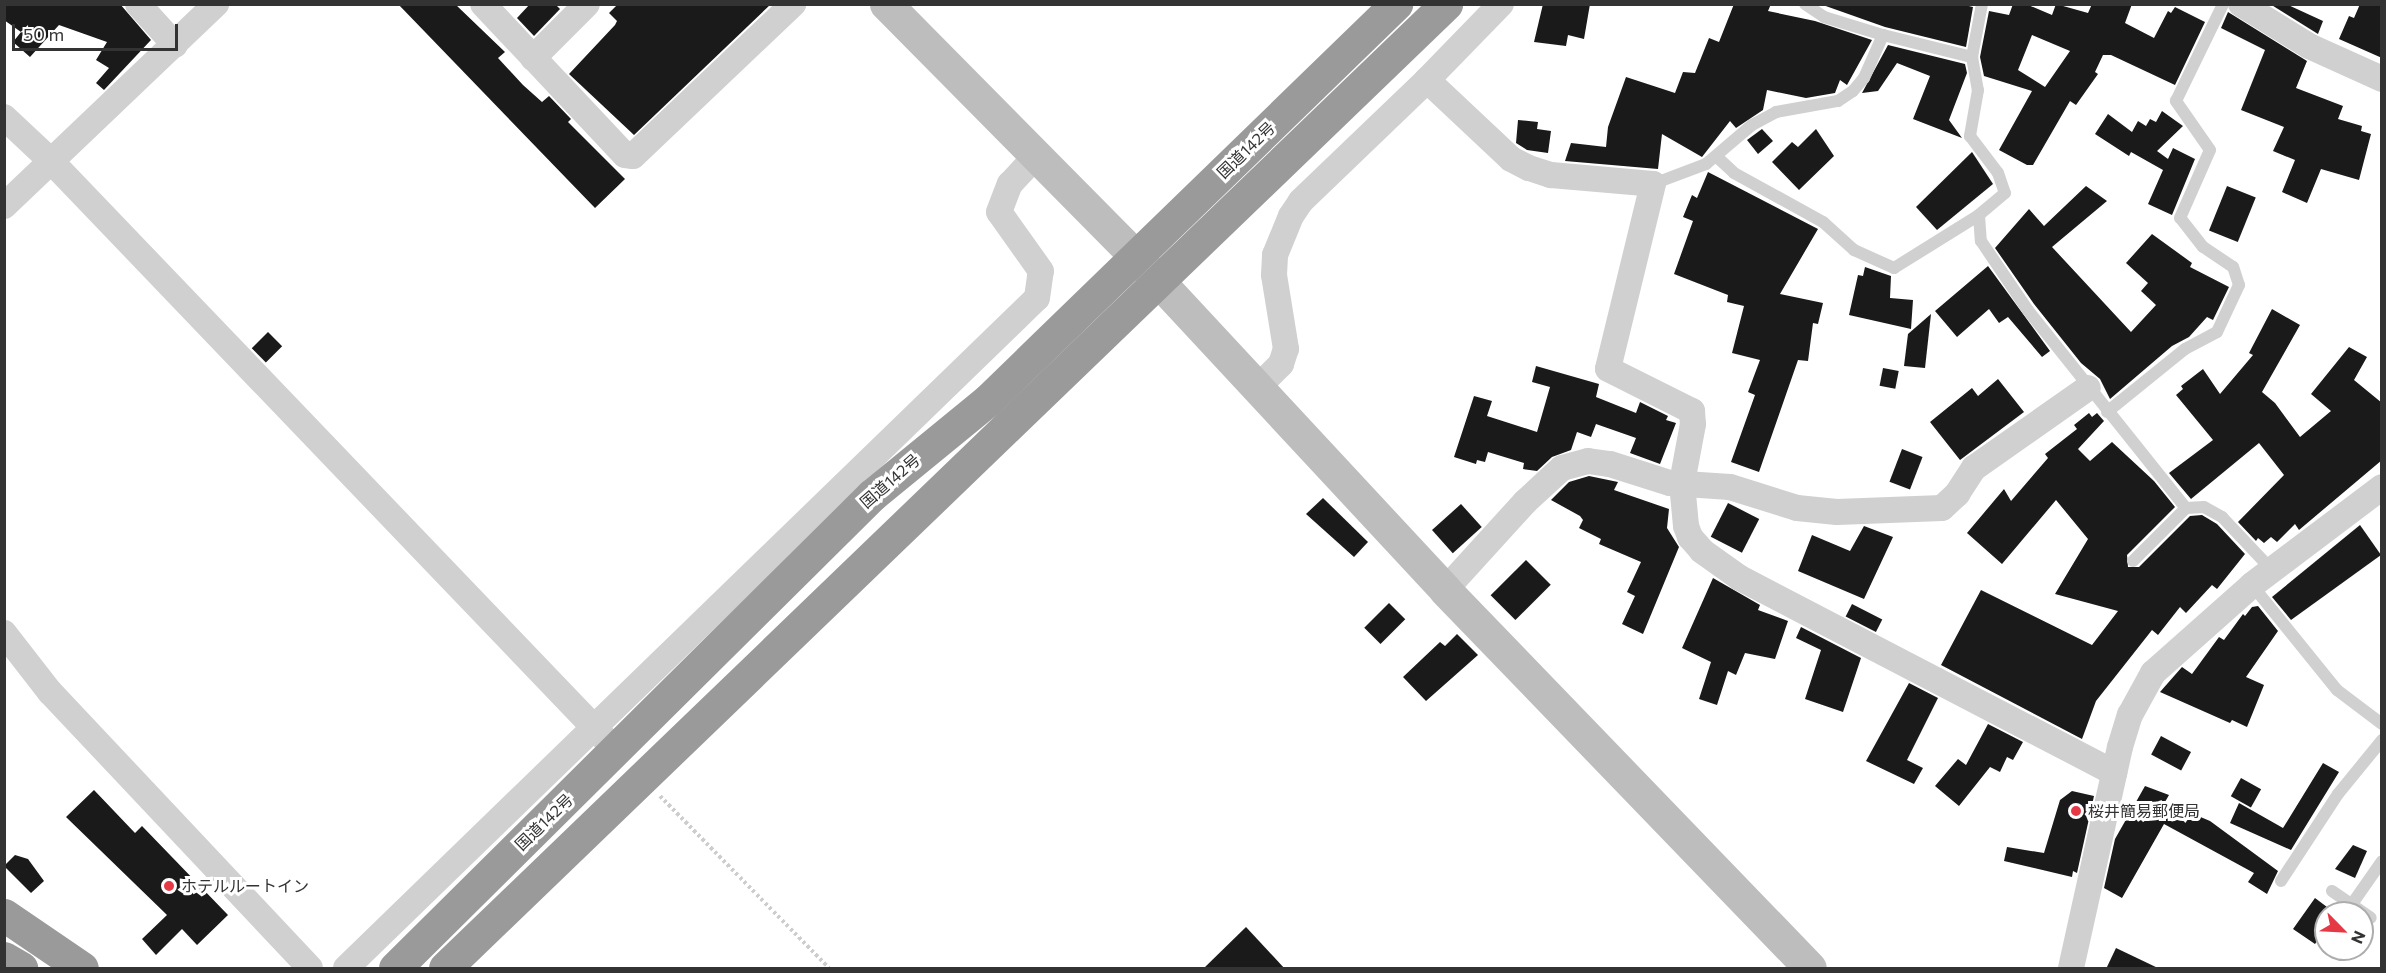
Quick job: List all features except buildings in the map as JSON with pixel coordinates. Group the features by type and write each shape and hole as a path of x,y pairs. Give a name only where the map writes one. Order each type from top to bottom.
{"highway":[{"name":"国道142号","path":"395,969 872,495 988,400 1396,4"},
{"name":"国道142号","path":"445,969 641,776 1446,4"},
{"path":"4,915 82,969"},
{"path":"4,958 21,969"}],"street":[{"path":"138,4 175,45"},
{"path":"4,206 216,4"},
{"path":"483,4 625,155 633,156 793,4"},
{"path":"533,58 587,4"},
{"path":"886,4 1136,257 1445,590 1810,969"},
{"path":"1257,388 1281,364 1286,349 1274,275 1275,255 1291,216 1301,201 1427,80 1501,4"},
{"path":"2241,4 2309,46 2381,78"},
{"path":"1427,80 1511,159 1529,168 1551,175 1653,184 1608,369 1692,411 1694,424 1682,483 1690,537 1702,551 1740,578 2114,773"},
{"path":"4,117 51,161 616,751"},
{"path":"346,969 1037,298 1041,271 999,212 1010,184 1036,156"},
{"path":"1445,590 1524,502 1562,468 1588,461 1682,483 1730,488 1797,508 1837,512 1942,508 1957,494 1974,468 2088,388"},
{"path":"2071,969 2114,773 2130,715 2153,673 2252,585 2382,487"},
{"path":"4,633 50,692 310,969"}],"lane":[{"path":"1805,4 1824,17 1883,35 1972,57"},
{"path":"1717,157 1734,173 1823,222 1854,250 1894,268 1978,215 2004,193 1998,173 1970,136 1978,90 1972,57 1982,4"},
{"path":"2107,412 2185,349 2217,332 2239,285 2234,267 2203,247 2180,218 2210,150 2176,101 2223,4"},
{"path":"1653,184 1717,157 1752,125 1776,112 1838,101 1853,91 1864,78 1883,35"},
{"path":"1978,215 1981,241 2027,309 2186,508"},
{"path":"2133,561 2186,508 2204,507 2222,517 2272,570"},
{"path":"2252,585 2337,690 2382,724"},
{"path":"2281,881 2338,794 2382,740"},
{"path":"2354,901 2382,861"},
{"path":"2332,891 2347,901"}],"path":[{"path":"641,776 829,969"}],"place":[{"name":"桜井簡易郵便局","path":"2076,811"},
{"name":"ホテルルートイン","path":"169,886"}]}
